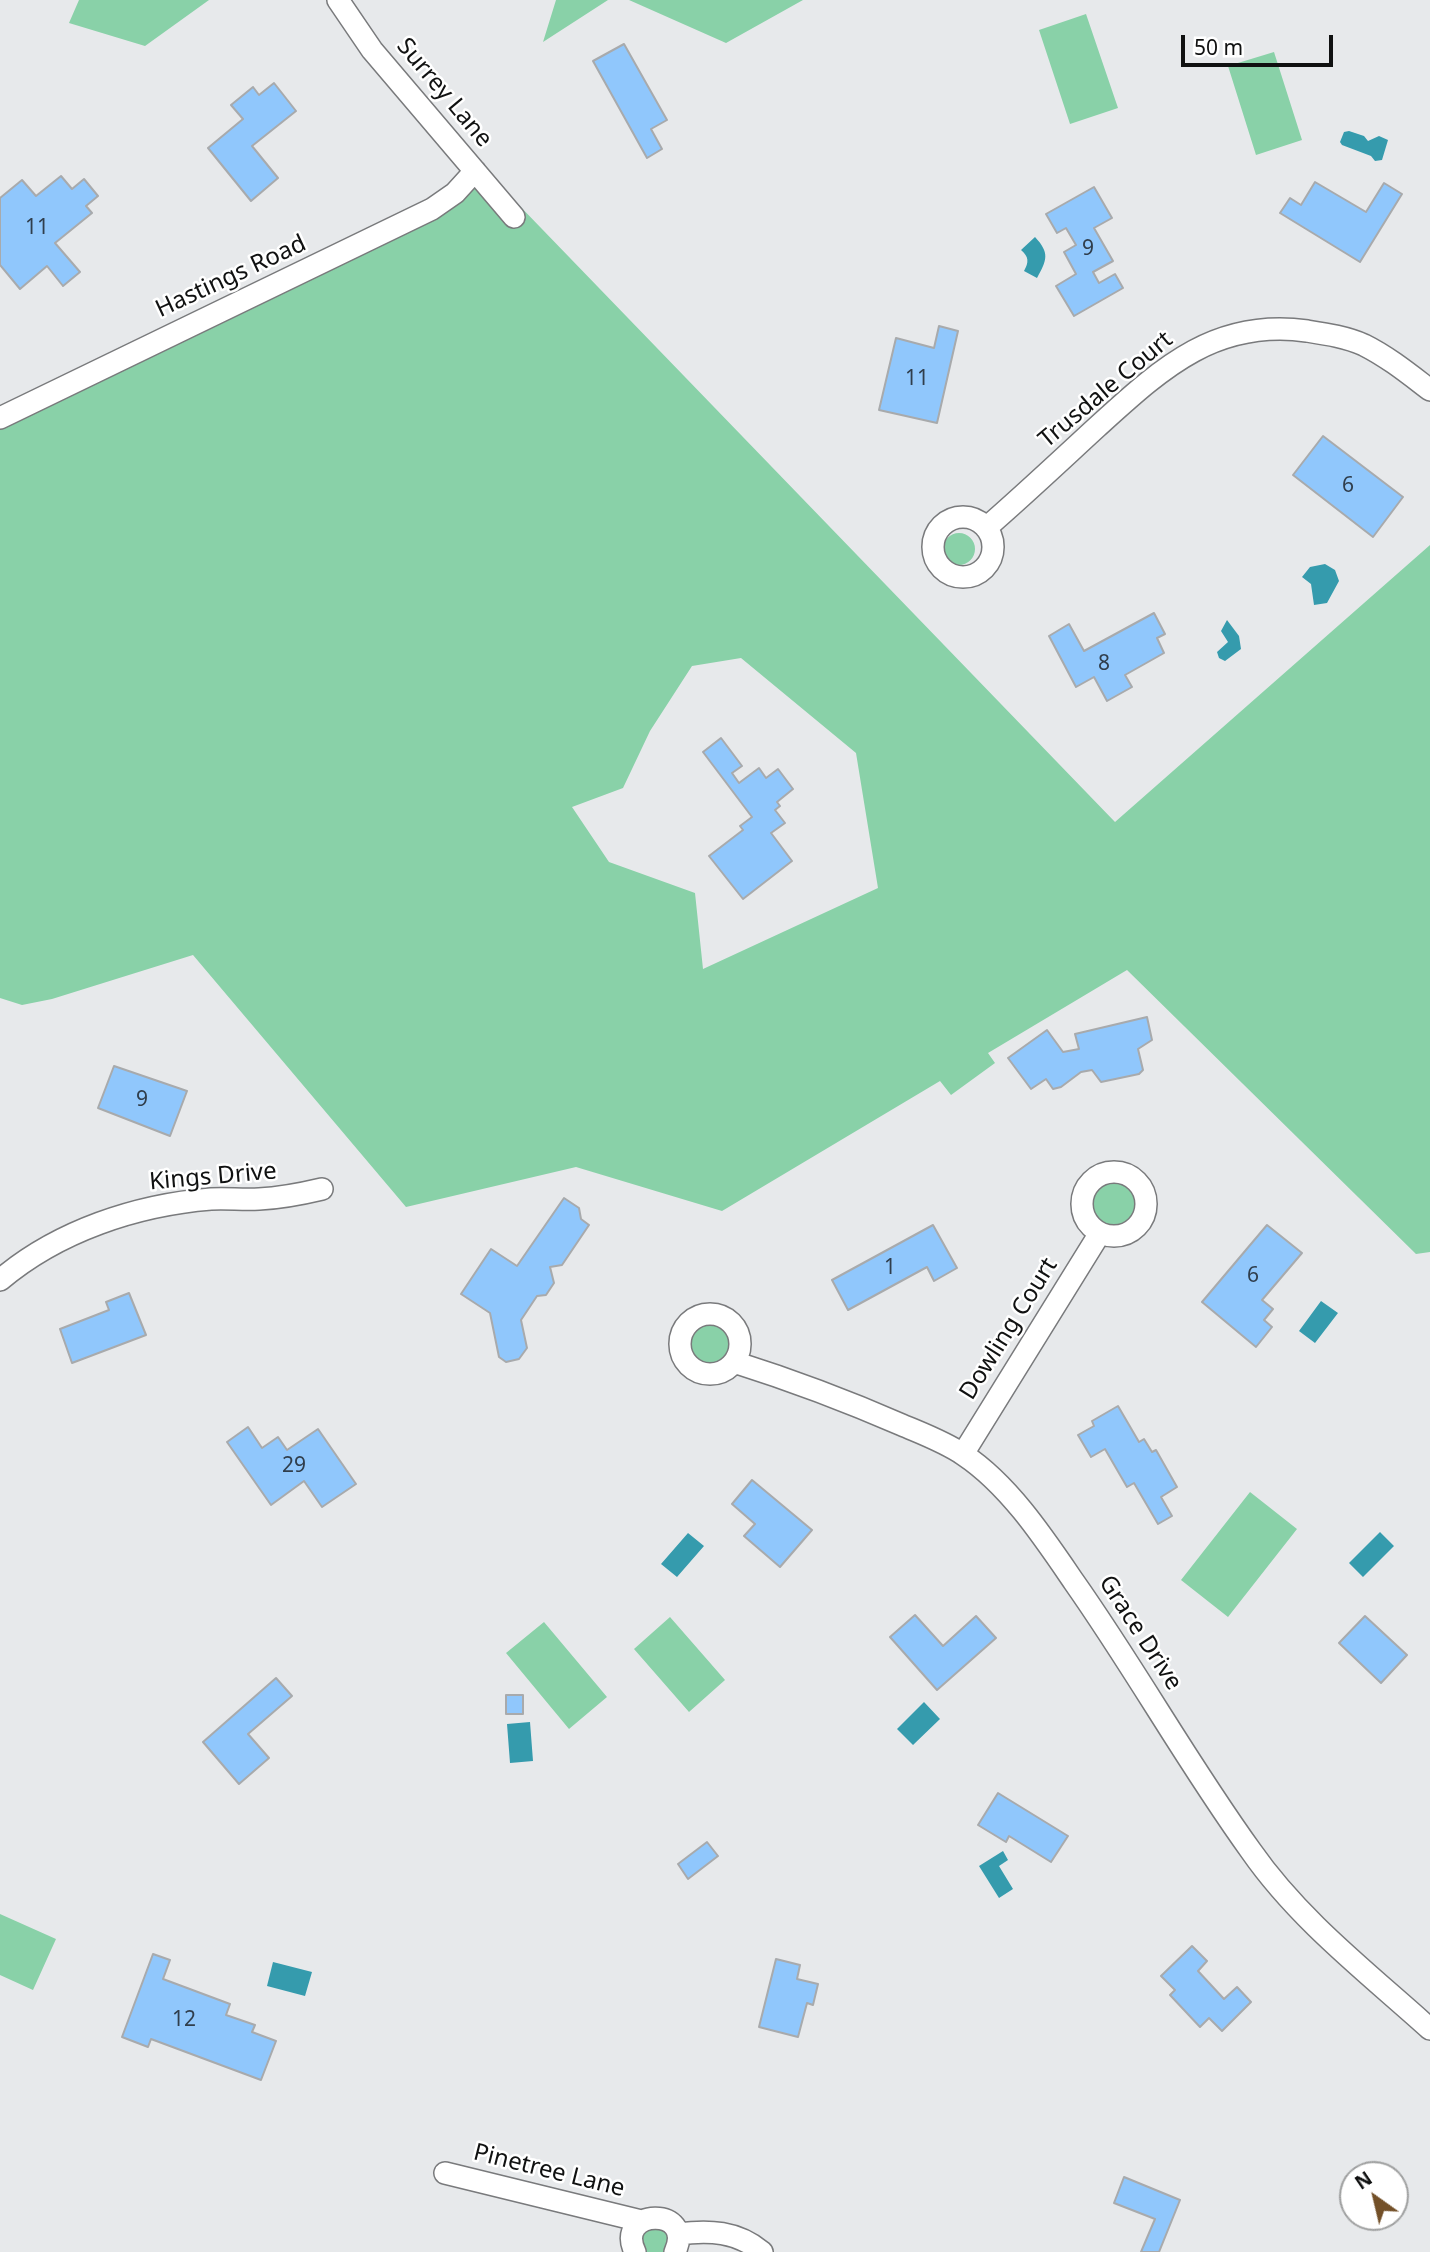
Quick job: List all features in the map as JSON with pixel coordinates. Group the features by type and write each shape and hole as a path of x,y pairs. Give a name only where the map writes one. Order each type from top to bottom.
{"street":[{"name":"Surrey Lane","path":"338,0 372,50 514,217"},
{"name":"Hastings Road","path":"0,418 432,209 455,193 475,171"},
{"name":"Trusdale Court","path":"986,528 1136,392 1183,356 1206,344 1254,329 1286,328 1335,335 1363,345 1430,390"},
{"name":"Kings Drive","path":"0,1280 72,1234 129,1213 164,1205 213,1199 280,1197 322,1189"},
{"name":"Dowling Court","path":"963,1454 1100,1233"},
{"name":"Grace Drive","path":"734,1362 858,1406 963,1454 1013,1501 1046,1540 1251,1852 1281,1890 1321,1931 1430,2029"},
{"name":"Pinetree Lane","path":"445,2173 642,2221 663,2218 670,2222 676,2243 704,2231 724,2233 743,2239 762,2252"},
{"name":"Pinetree Lane","path":"635,2252 633,2233 642,2221"}],"green space":[{"path":"79,0 209,0 145,46 69,23"},
{"path":"556,0 608,0 543,42"},
{"path":"629,0 803,0 726,43"},
{"path":"1086,14 1118,108 1070,124 1039,30"},
{"path":"1274,52 1302,140 1256,155 1228,66"},
{"path":"484,169 1115,822 1430,545 1430,1252 1416,1254 1127,970 988,1053 995,1063 951,1095 940,1081 722,1211 576,1167 406,1207 193,955 52,999 22,1005 0,998 0,418 369,242","holes":["741,658 856,753 878,888 703,969 695,893 609,862 572,807 623,788 650,731 692,666"]},
{"path":"959,533 970,538 975,549 970,560 959,565 948,560 943,549 948,538"},
{"path":"1115,1179 1125,1181 1133,1187 1139,1195 1139,1215 1133,1223 1125,1229 1115,1231 1105,1229 1097,1223 1091,1215 1089,1205 1091,1195 1097,1187 1105,1181"},
{"path":"709,1320 725,1327 732,1343 725,1359 709,1366 693,1359 686,1343 693,1327"},
{"path":"1250,1492 1297,1529 1228,1617 1181,1580"},
{"path":"670,1617 725,1680 689,1712 634,1649"},
{"path":"544,1622 607,1697 569,1729 506,1653"},
{"path":"0,1914 56,1939 33,1990 0,1975"},
{"path":"663,2218 675,2252 635,2252 633,2233"}],"water":[{"path":"1344,132 1364,136 1368,141 1379,136 1388,140 1382,160 1375,161 1371,156 1342,145 1340,142"},
{"path":"1035,237 1045,252 1043,266 1037,278 1024,271 1027,260 1021,250"},
{"path":"1325,564 1335,570 1339,581 1327,603 1314,605 1311,584 1302,577 1310,567"},
{"path":"1227,620 1239,636 1241,649 1225,661 1219,658 1217,652 1228,642 1221,631"},
{"path":"1321,1301 1338,1313 1315,1343 1299,1331"},
{"path":"1380,1532 1394,1546 1363,1577 1349,1563"},
{"path":"688,1533 704,1546 677,1577 661,1564"},
{"path":"924,1702 940,1719 913,1745 897,1729"},
{"path":"530,1722 533,1761 510,1763 507,1724"},
{"path":"1003,1851 1008,1860 999,1866 1013,1889 999,1898 979,1866"},
{"path":"273,1962 312,1972 305,1996 267,1986"}],"building":[{"path":"624,44 667,120 651,129 662,149 647,158 593,61"},
{"path":"274,83 296,111 252,146 278,178 251,201 208,148 243,119 231,105 253,87 259,95"},
{"path":"61,176 72,189 84,179 98,196 86,206 92,213 55,243 80,272 63,286 47,266 20,289 0,265 0,198 22,180 36,196"},
{"path":"1315,182 1366,212 1384,183 1402,194 1360,262 1280,213 1290,198 1301,205"},
{"path":"1094,187 1112,218 1094,228 1113,261 1093,272 1099,283 1115,274 1123,288 1074,316 1056,286 1076,274 1064,252 1076,245 1066,228 1057,233 1046,214"},
{"path":"939,326 958,331 937,423 879,410 896,338 934,348"},
{"path":"1323,436 1403,497 1373,537 1293,475"},
{"path":"1154,613 1165,634 1157,638 1164,653 1125,675 1132,687 1107,701 1094,677 1076,687 1049,636 1069,624 1084,651"},
{"path":"721,738 742,766 732,773 739,783 759,768 766,778 778,769 793,789 777,802 780,806 775,810 785,823 771,833 792,861 743,899 709,856 743,830 740,826 752,817 703,752"},
{"path":"1147,1017 1152,1040 1138,1049 1143,1070 1139,1074 1101,1082 1092,1070 1081,1072 1061,1087 1053,1089 1046,1079 1031,1089 1008,1058 1047,1030 1063,1052 1079,1049 1075,1034"},
{"path":"114,1066 187,1091 170,1136 98,1108"},
{"path":"564,1198 579,1208 581,1219 589,1225 562,1265 550,1267 554,1283 546,1295 537,1296 521,1320 527,1348 519,1359 506,1362 499,1357 490,1313 461,1294 491,1249 517,1266"},
{"path":"933,1225 957,1268 934,1281 927,1267 848,1310 832,1280"},
{"path":"1267,1225 1302,1253 1262,1300 1273,1309 1264,1320 1272,1327 1256,1347 1202,1302"},
{"path":"129,1293 146,1335 72,1363 60,1329 109,1310 106,1302"},
{"path":"1118,1406 1139,1442 1144,1439 1152,1452 1156,1450 1177,1487 1161,1497 1172,1516 1158,1524 1134,1483 1127,1487 1105,1449 1091,1457 1078,1435 1094,1426 1092,1421"},
{"path":"248,1427 262,1448 278,1437 287,1450 318,1429 356,1484 322,1507 304,1481 271,1505 227,1442"},
{"path":"752,1480 812,1530 780,1567 744,1536 755,1524 732,1504"},
{"path":"915,1615 943,1646 976,1616 996,1638 937,1690 890,1637"},
{"path":"1365,1616 1407,1655 1381,1683 1339,1643"},
{"path":"276,1678 292,1696 248,1734 269,1758 239,1784 203,1742"},
{"path":"506,1695 523,1695 523,1714 506,1714"},
{"path":"998,1793 1068,1836 1051,1862 1009,1836 1006,1842 978,1825"},
{"path":"707,1842 718,1856 688,1879 678,1864"},
{"path":"1192,1946 1207,1961 1198,1971 1224,1999 1237,1987 1251,2002 1222,2031 1209,2018 1200,2027 1170,1995 1175,1990 1161,1976"},
{"path":"153,1954 170,1960 163,1979 230,2004 226,2015 255,2025 252,2032 276,2041 261,2080 151,2039 148,2047 122,2037"},
{"path":"776,1959 800,1965 797,1979 818,1984 813,2005 807,2003 798,2037 759,2027"},
{"path":"1124,2177 1180,2200 1159,2252 1141,2252 1155,2219 1114,2203"}]}
